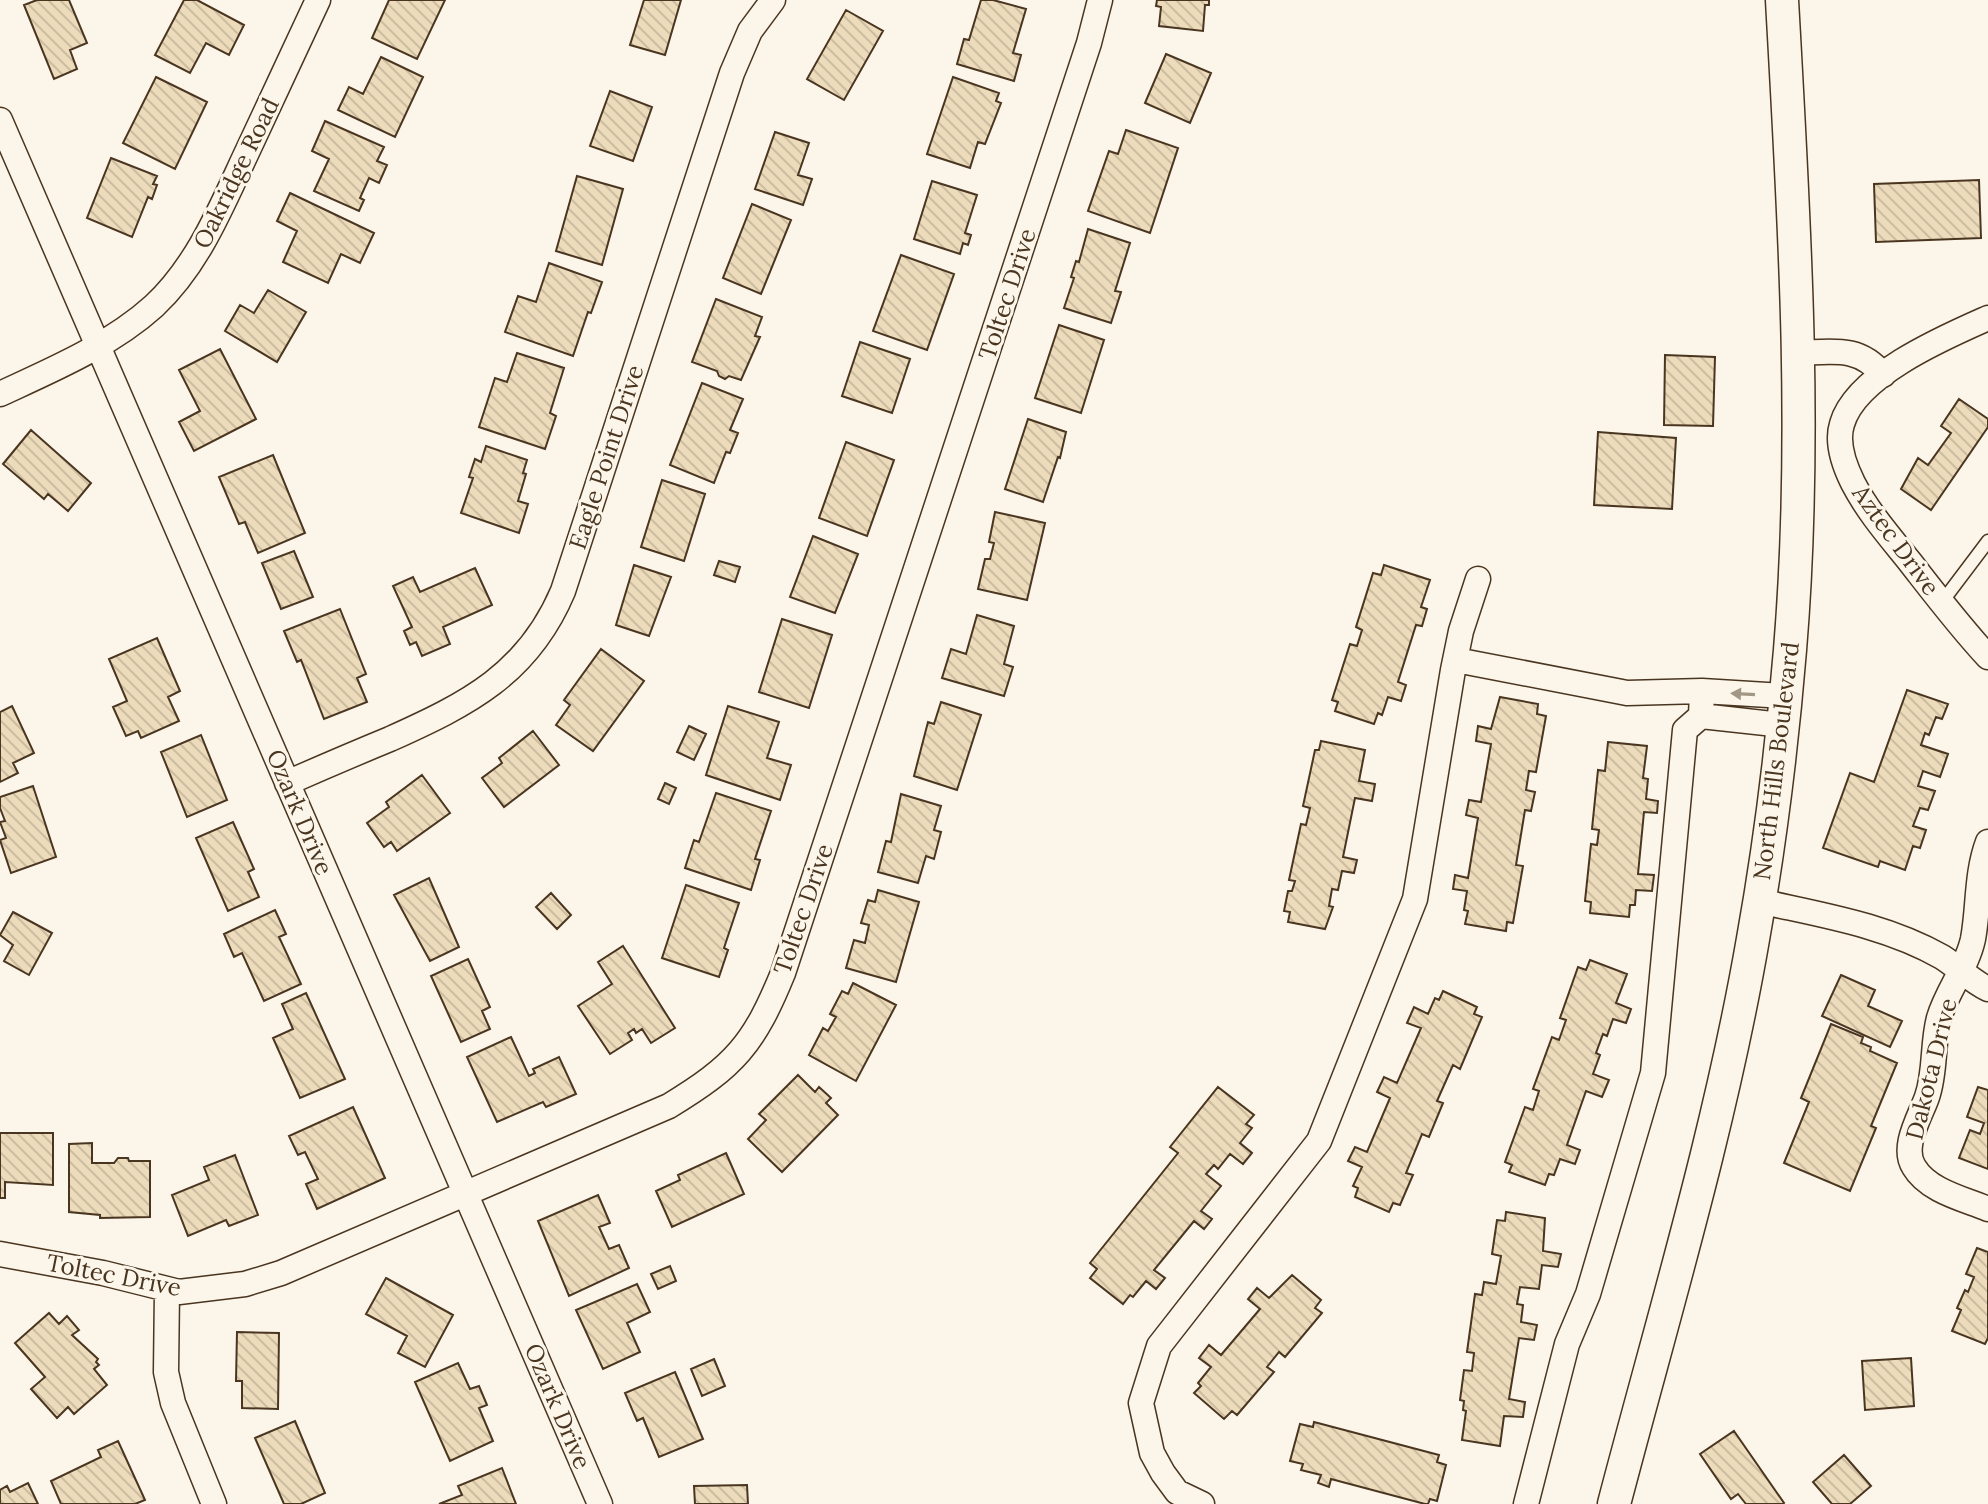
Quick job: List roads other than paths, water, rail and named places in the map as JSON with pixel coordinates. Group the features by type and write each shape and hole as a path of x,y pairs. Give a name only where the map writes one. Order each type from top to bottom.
{"street":[{"name":"Oakridge Road","path":"0,394 51,371 97,345 153,307 194,258 216,219 318,0"},
{"name":"Eagle Point Drive","path":"287,783 466,703 500,680 535,642 563,591 732,73 750,31 773,0"},
{"name":"Toltec Drive","path":"0,1254 103,1273 179,1292 245,1284 281,1273 669,1106 710,1082 732,1061 767,1011 783,973 1089,43 1100,0"},
{"name":"North Hills Boulevard","path":"1614,1504 1713,1128 1753,941 1784,710 1797,520 1798,353 1797,277 1782,0"},
{"name":"Ozark Drive","path":"0,120 600,1504"},
{"name":"Aztec Drive","path":"1988,318 1910,356 1883,375 1860,396 1843,421 1840,435 1845,464 1868,509 1988,657"},
{"path":"1798,353 1850,352 1864,356 1883,375"},
{"path":"1202,1504 1177,1492 1163,1473 1152,1453 1141,1403 1159,1346 1319,1141 1415,899 1461,631 1478,579"},
{"path":"1456,660 1627,693 1701,704 1784,710"},
{"path":"1526,1504 1567,1344 1588,1294 1653,1073 1685,730 1701,704"},
{"name":"Dakota Drive","path":"1988,842 1978,881 1973,941 1938,1022 1929,1089 1910,1145 1910,1157 1923,1178 1988,1209"},
{"path":"1759,901 1854,921 1884,931 1943,958 1988,989"},
{"path":"167,1290 166,1372 173,1403 214,1504"}],"lane":[{"path":"1942,602 1988,541"}]}
